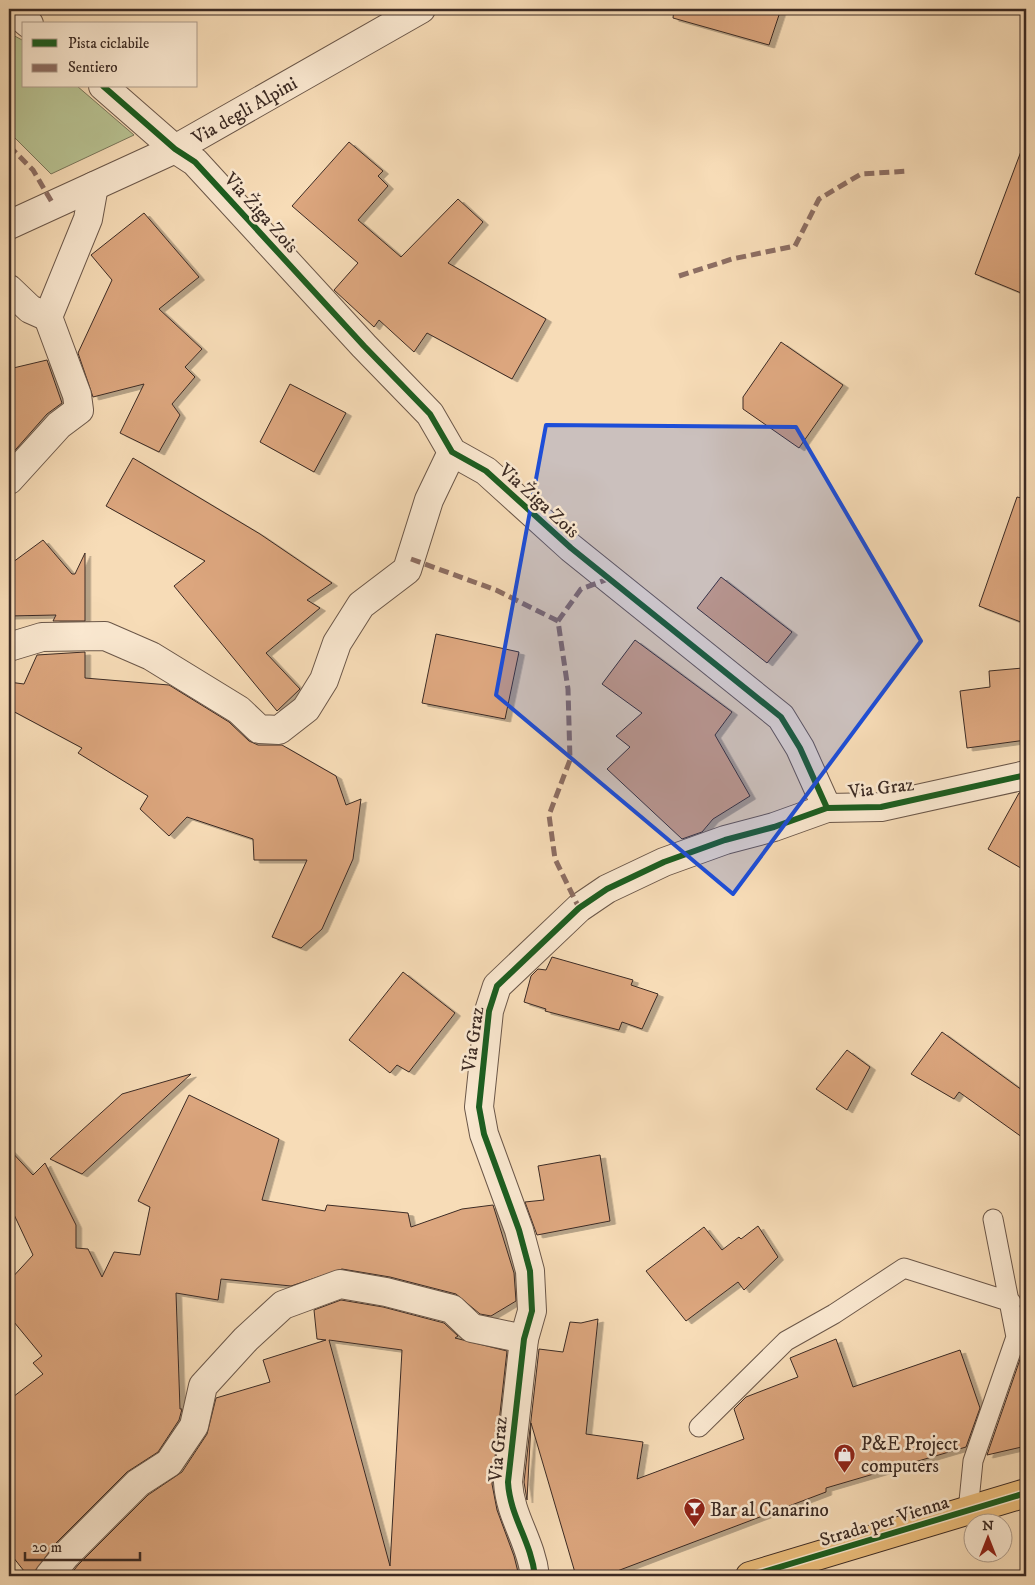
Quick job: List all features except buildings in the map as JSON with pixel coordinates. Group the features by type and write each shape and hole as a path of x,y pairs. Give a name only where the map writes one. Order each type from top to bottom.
{"main road":[{"name":"Strada per Vienna","path":"750,1576 1026,1493"}],"street":[{"path":"11,9 27,22"},
{"name":"Via degli Alpini","path":"9,225 175,149 421,9"},
{"name":"Via Žiga Zois","path":"105,88 175,149 196,162 364,346 430,414 452,452 486,471 571,548 781,717 800,748 827,808"},
{"path":"9,480 59,426 79,410 76,395 48,317 88,219 94,186"},
{"path":"9,289 30,309 48,317"},
{"path":"9,647 42,638 105,636 151,656 239,710 259,729 279,730 306,709 324,680 337,643 361,605 407,570 429,500 452,452"},
{"name":"Via Graz","path":"535,1576 533,1557 509,1500 508,1482 524,1339 532,1311 530,1271 519,1230 484,1134 479,1107 489,1011 497,986 579,908 606,889 664,862 725,840 774,827 827,808 881,806 1026,775"},
{"path":"49,1576 66,1555 138,1483 169,1463 194,1426 203,1386 246,1339 283,1305 340,1284 386,1292 452,1308 472,1328 524,1339"}],"lane":[{"path":"968,1511 973,1461 1016,1337 1011,1302 993,1219"},
{"path":"698,1427 786,1341 834,1314 904,1268 1011,1302"}],"highlighted area":[{"path":"546,425 796,427 921,641 733,894 496,695"}],"green space":[{"path":"9,33 22,40 22,88 79,88 134,135 51,174 9,132"}],"marked path":[{"path":"9,146 33,170 53,204"},
{"path":"679,276 732,259 795,246 819,199 861,174 909,171"},
{"path":"411,559 496,590 558,621 568,689 570,760 549,815 555,859 579,908"},
{"path":"558,621 581,589 608,579"}],"cycle path":[{"path":"105,88 175,149 195,162 364,346 430,414 452,452 486,471 571,548 781,717 800,748 827,808"},
{"path":"535,1576 533,1563 512,1507 508,1482 524,1339 532,1311 530,1271 519,1230 484,1134 479,1107 489,1011 497,986 579,908 607,889 664,862 725,840 774,827 827,808 881,807 1026,775"},
{"path":"750,1576 1026,1493"}],"place":[{"name":"P&E Project computers","path":"845,1473"},
{"name":"Bar al Canarino","path":"694,1528"}]}
